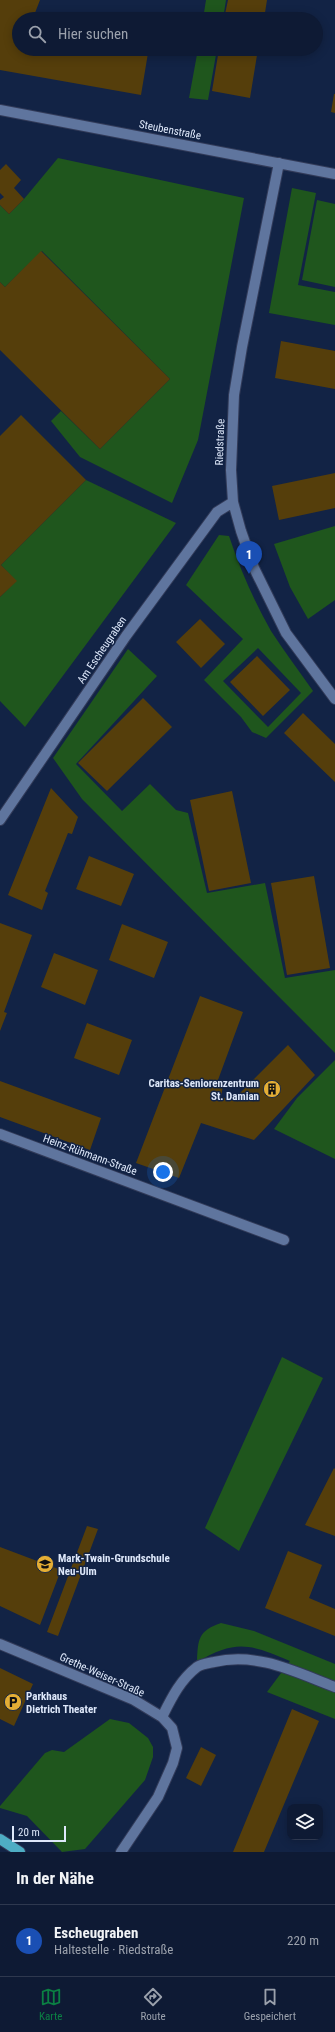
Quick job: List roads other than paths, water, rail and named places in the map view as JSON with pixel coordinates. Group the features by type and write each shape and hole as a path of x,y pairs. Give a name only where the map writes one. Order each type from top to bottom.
{"main road":[{"path":"0,1839 20,1852"}],"street":[{"name":"Steubenstraße","path":"0,110 335,174"},
{"name":"Riedstraße","path":"279,163 242,347 234,395 230,470 233,502 254,568 286,633 335,699"},
{"name":"Am Escheugraben","path":"0,820 126,636 217,512 233,502"},
{"name":"Heinz-Rühmann-Straße","path":"0,1134 284,1240"},
{"name":"Grethe-Weiser-Straße","path":"0,1644 134,1700 162,1717 172,1728 177,1748 173,1763 158,1797 121,1852"},
{"path":"162,1717 176,1689 198,1666 224,1660 237,1658 266,1661 335,1687"}],"place":[{"name":"Escheugraben","path":"249,574"},
{"name":"Caritas-Seniorenzentrum St. Damian","path":"272,1089"},
{"name":"Mark-Twain-Grundschule Neu-Ulm","path":"45,1564"},
{"name":"Parkhaus Dietrich Theater","path":"13,1702"}]}
